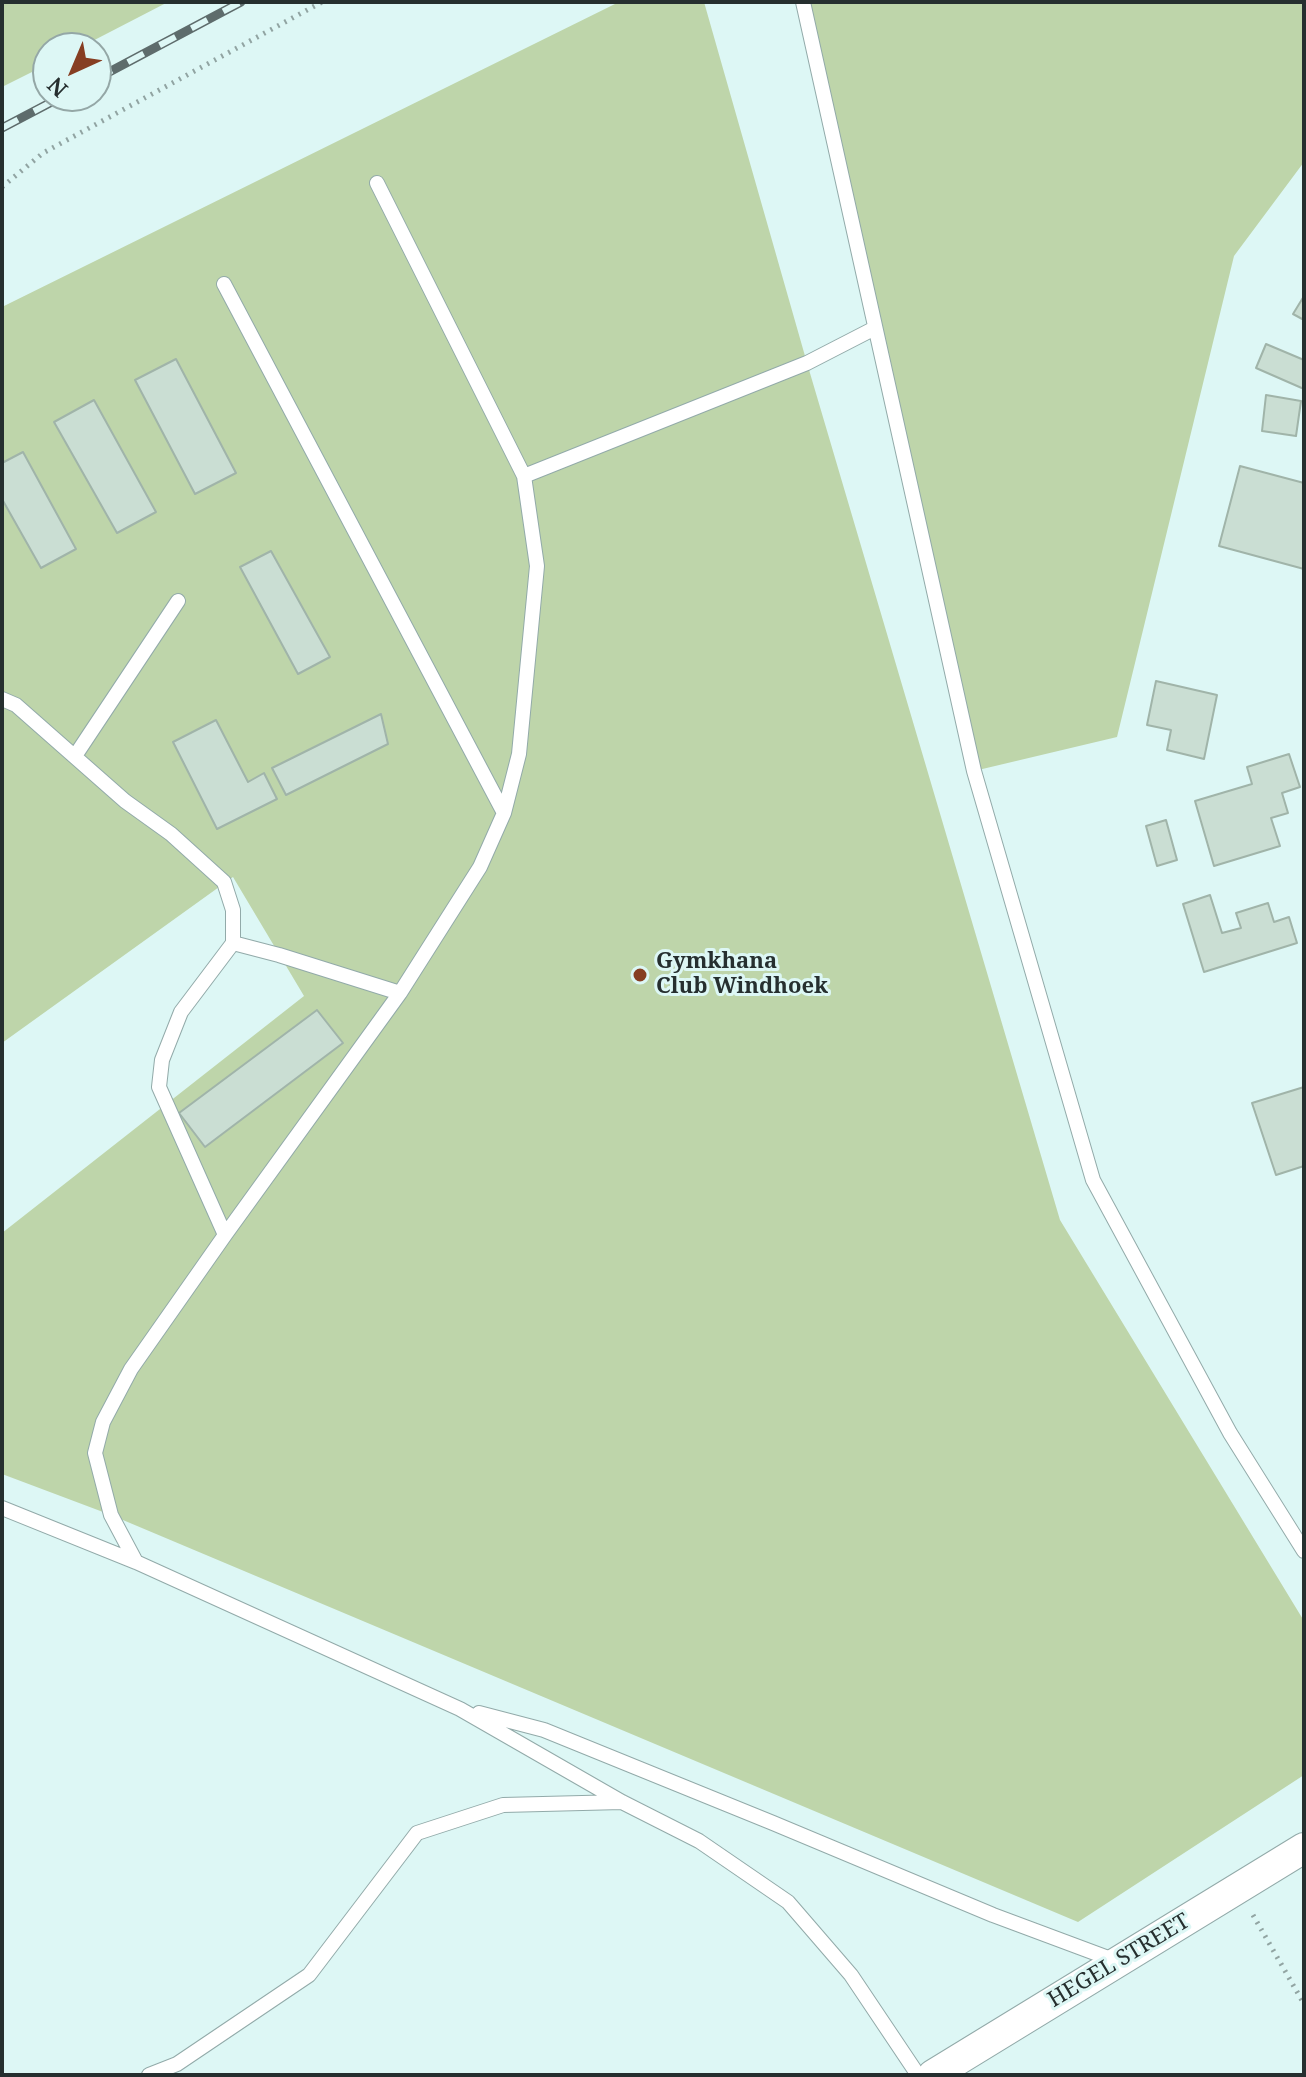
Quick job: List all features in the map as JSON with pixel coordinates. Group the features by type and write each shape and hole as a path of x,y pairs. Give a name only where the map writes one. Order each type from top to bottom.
{"street":[{"name":"HEGEL STREET","path":"933,2075 1304,1848"}],"lane":[{"path":"803,2 974,771 1093,1180 1230,1433 1304,1551"},
{"path":"136,1562 111,1515 95,1453 103,1422 131,1369 400,993 480,867 504,813 519,754 537,566 524,476 377,183"},
{"path":"224,284 504,813"},
{"path":"524,476 807,363 875,328"},
{"path":"75,756 178,601"},
{"path":"2,699 16,705 125,801 171,834 224,882 233,910 233,943 181,1012 162,1060 159,1087 225,1235"},
{"path":"233,943 400,993"},
{"path":"2,1508 136,1562 460,1709 622,1802 699,1841 788,1902 851,1975 918,2075"},
{"path":"460,1709 544,1730 993,1915 1119,1962"},
{"path":"149,2075 177,2064 309,1975 417,1833 503,1805 622,1802"}],"path":[{"path":"2,187 43,153 322,2"},
{"path":"1237,1889 1304,2004"}],"green space":[{"path":"2,2 168,2 110,32 32,32 32,72 2,87"},
{"name":"Gymkhana Club Windhoek","path":"619,2 704,2 807,363 1060,1220 1304,1621 1304,1775 1078,1922 111,1515 2,1474 2,1233 304,996 233,877 2,1043 2,307"},
{"path":"803,2 1304,2 1304,162 1234,256 1117,737 974,771"}],"building":[{"path":"1304,296 1304,320 1293,314"},
{"path":"1266,344 1304,360 1304,389 1256,368"},
{"path":"176,359 236,473 195,494 135,380"},
{"path":"1266,395 1301,401 1296,436 1262,431"},
{"path":"94,400 156,512 117,533 54,422"},
{"path":"23,452 76,549 41,568 2,499 2,463"},
{"path":"1240,466 1304,483 1304,569 1219,546"},
{"path":"271,551 330,657 298,674 240,567"},
{"path":"1156,681 1217,695 1204,759 1167,750 1171,730 1147,725"},
{"path":"381,714 388,744 286,795 272,768"},
{"path":"216,720 248,782 264,773 277,799 217,829 173,742"},
{"path":"1289,754 1300,787 1282,793 1288,813 1271,818 1280,846 1214,866 1195,801 1252,784 1247,767"},
{"path":"1166,820 1177,860 1157,866 1146,826"},
{"path":"1210,895 1222,933 1241,928 1236,913 1268,903 1274,922 1289,917 1297,943 1204,972 1183,904"},
{"path":"317,1010 343,1043 205,1147 179,1113"},
{"path":"1304,1087 1304,1166 1276,1175 1252,1103"}],"railway":[{"path":"112,71 241,2"},
{"path":"2,128 32,112"}],"place":[{"name":"Gymkhana Club Windhoek","path":"640,975"}]}
